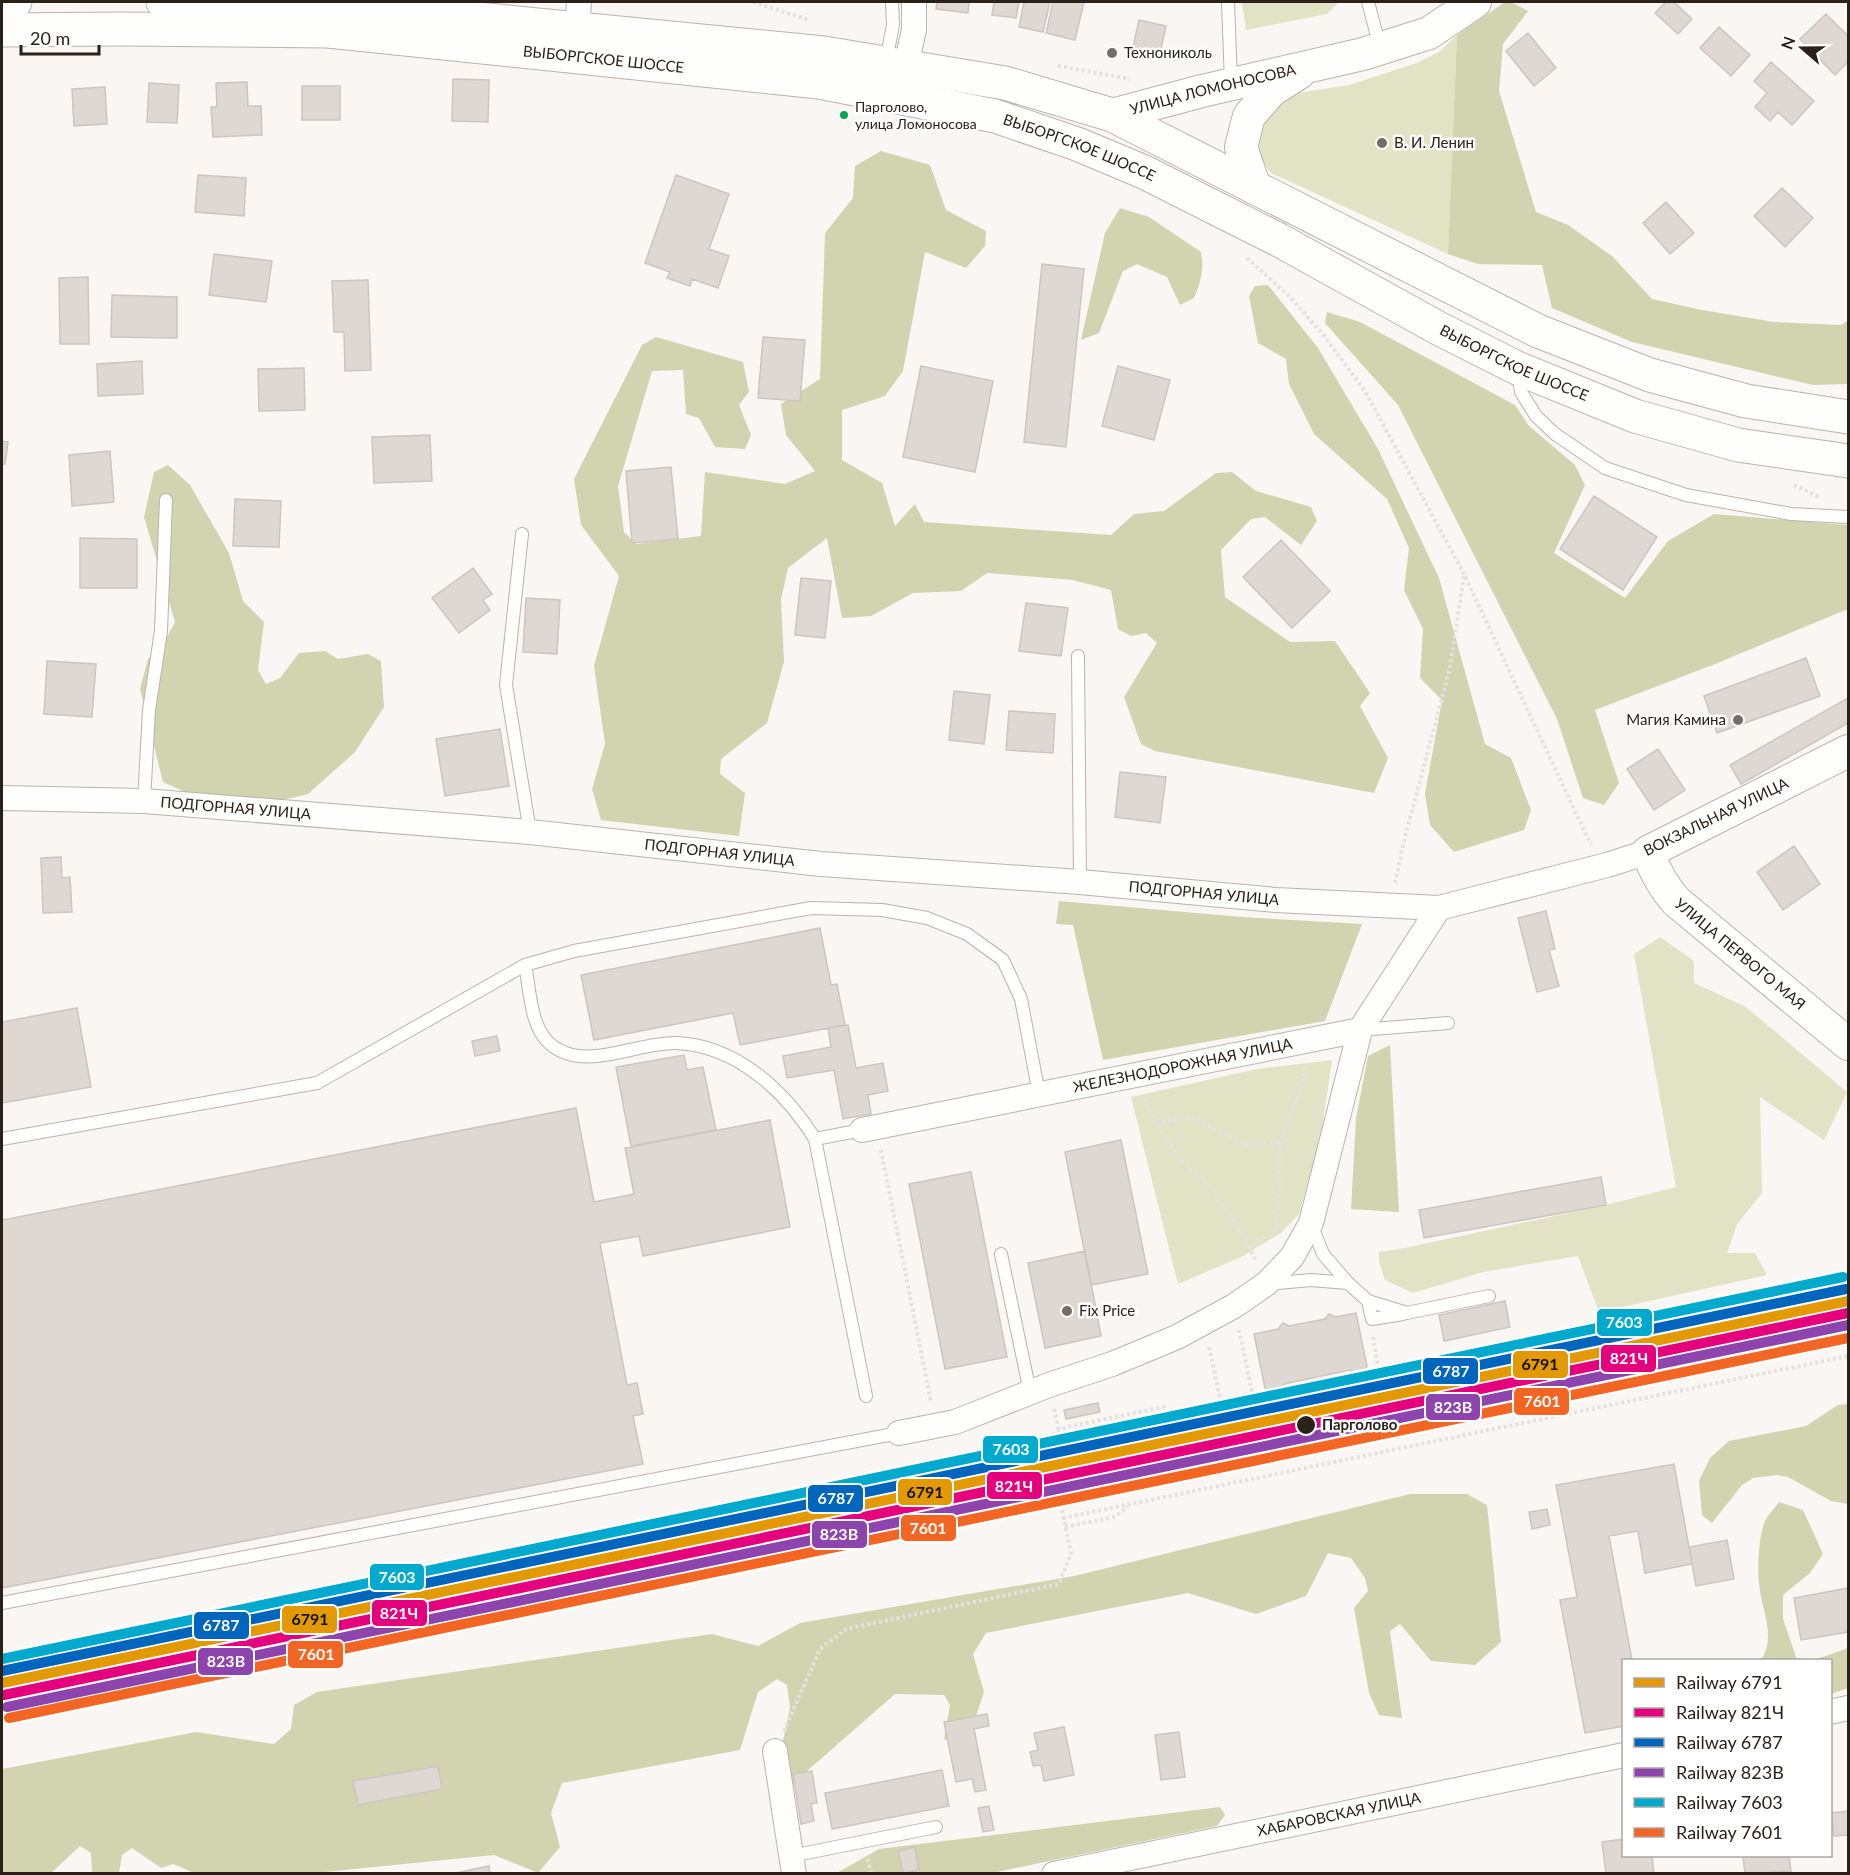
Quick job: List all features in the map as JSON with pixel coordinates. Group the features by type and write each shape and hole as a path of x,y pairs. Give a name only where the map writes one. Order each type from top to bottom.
{"main road":[{"path":"2,2 15,2"},
{"name":"ВЫБОРГСКОЕ ШОССЕ","path":"163,2 325,3 578,15 1005,82 1112,115 1538,331 1650,375 1746,401 1848,417"},
{"name":"ВЫБОРГСКОЕ ШОССЕ","path":"2,30 122,28 328,31 819,82 995,116 1077,144 1144,172 1279,240 1438,328 1517,368 1646,419 1738,445 1848,461"}],"street":[{"path":"896,64 914,30 914,2"},
{"name":"УЛИЦА ЛОМОНОСОВА","path":"1112,115 1380,48 1430,33 1475,2"},
{"name":"УЛИЦА ЛОМОНОСОВА","path":"1255,188 1246,166 1242,147 1249,116 1272,90 1312,64"},
{"name":"ВОКЗАЛЬНАЯ УЛИЦА","path":"1439,908 1607,865 1648,852 1848,751"},
{"name":"ПОДГОРНАЯ УЛИЦА","path":"2,798 144,801 530,832 820,864 1080,882 1276,900 1439,908"},
{"name":"УЛИЦА ПЕРВОГО МАЯ","path":"1648,852 1660,880 1677,902 1848,1044"},
{"path":"899,1433 955,1422 1030,1392 1113,1364 1178,1337 1234,1306 1266,1284 1292,1257 1311,1223 1360,1030 1439,908"},
{"name":"ЖЕЛЕЗНОДОРОЖНАЯ УЛИЦА","path":"869,1129 1360,1030"},
{"path":"1832,1712 1848,1708"},
{"path":"775,1751 792,1865"},
{"name":"ХАБАРОВСКАЯ УЛИЦА","path":"1054,1874 1622,1755"}],"lane":[{"path":"892,2 896,64"},
{"path":"1228,2 1231,84"},
{"path":"1368,2 1380,48"},
{"path":"1517,368 1521,392 1536,416 1555,434 1605,468 1686,495 1791,514 1848,517"},
{"path":"144,801 149,710 161,631 166,500"},
{"path":"522,534 506,685 530,832"},
{"path":"1078,657 1080,882"},
{"path":"2,1139 317,1083 525,964 574,951 811,908 882,910 927,918 967,934 1003,960 1021,999 1039,1094"},
{"path":"525,964 537,1029 549,1044 581,1057 675,1043 695,1045 719,1053 757,1074 774,1087 800,1116 815,1139 866,1396"},
{"path":"1360,1030 1448,1023"},
{"path":"815,1139 869,1129"},
{"path":"1311,1223 1323,1254 1348,1284 1368,1301 1407,1314"},
{"path":"1000,1254 1030,1392"},
{"path":"1266,1284 1311,1280 1348,1284"},
{"path":"1368,1301 1372,1319 1407,1314 1489,1296"},
{"path":"2,1603 899,1433"},
{"path":"792,1865 936,1827"}],"path":[{"path":"753,2 817,23"},
{"path":"1238,252 1289,296 1322,333 1365,391 1464,574 1590,843 1596,847"},
{"path":"1785,482 1814,493 1848,517"},
{"path":"1390,906 1405,837 1450,668 1464,574"},
{"path":"1135,1075 1156,1123 1175,1152 1212,1189 1249,1246 1276,1230 1279,1205 1280,1142 1302,1086 1310,1040"},
{"path":"1156,1123 1186,1118 1197,1120 1248,1145 1280,1142"},
{"path":"869,1129 936,1426"},
{"path":"1081,1446 1848,1286"},
{"path":"1234,1306 1256,1410"},
{"path":"1372,1319 1374,1349 1381,1383"},
{"path":"1204,1322 1224,1416"},
{"path":"1063,1518 1848,1356"},
{"path":"1317,1377 1321,1396"},
{"path":"775,1751 820,1649 846,1629 1059,1584 1071,1553 1048,1445 1010,1453 1008,1445 1051,1436 1067,1427 1164,1407 1168,1428"},
{"path":"1065,1527 1114,1517 1128,1506"}],"green space":[{"path":"1242,2 1339,2 1327,14 1246,30"},
{"path":"1505,2 1511,2 1528,11 1503,44 1499,91 1536,212 1568,225 1612,256 1652,299 1774,322 1841,325 1848,321 1848,384 1813,385 1632,342 1552,308 1542,265 1478,264 1448,254 1457,35"},
{"path":"1457,35 1448,254 1271,173 1255,151 1266,108 1291,94 1349,85 1417,63 1439,52"},
{"path":"881,151 930,165 946,210 986,231 985,246 966,268 925,252 903,371 885,396 842,410 842,460 882,483 895,526 915,504 924,522 1111,535 1134,514 1164,511 1216,473 1232,472 1256,491 1311,507 1317,521 1301,545 1265,517 1251,519 1221,550 1225,597 1290,642 1335,641 1370,693 1360,706 1388,758 1374,793 1155,751 1141,744 1124,697 1157,643 1146,633 1131,636 1118,629 1111,590 1073,580 987,573 961,591 913,593 871,616 842,618 827,538 788,568 781,599 784,662 767,723 721,759 720,774 745,793 739,836 601,820 592,789 605,744 594,666 619,576 581,525 574,479 642,345 656,337 743,362 749,392 739,405 751,435 745,449 715,447 699,418 686,414 683,370 652,371 618,486 624,532 636,544 701,536 705,472 785,484 815,471 786,435 781,404 820,379 825,233 853,198 855,166"},
{"path":"1120,208 1149,217 1201,252 1202,270 1198,286 1194,298 1180,305 1167,277 1137,264 1123,271 1099,333 1081,340 1105,233"},
{"path":"1268,285 1318,348 1378,449 1439,578 1485,744 1511,758 1531,810 1524,830 1454,852 1430,825 1425,794 1442,700 1420,678 1423,629 1404,590 1409,548 1387,499 1314,434 1289,384 1286,359 1258,343 1249,296 1255,286"},
{"path":"1327,312 1360,322 1515,405 1529,426 1575,465 1585,485 1554,553 1625,598 1668,541 1714,514 1848,525 1848,609 1595,710 1619,783 1604,805 1583,798 1557,719 1398,405 1325,323"},
{"path":"168,465 190,485 229,553 243,601 264,622 258,670 266,684 280,678 299,653 325,651 338,659 368,654 381,661 384,707 355,752 308,794 274,802 198,798 163,782 140,689 148,659 160,650 175,622 144,517 154,472"},
{"path":"1059,901 1242,917 1362,924 1325,1021 1103,1060 1073,925 1056,924"},
{"path":"1660,937 1694,961 1694,983 1746,1007 1847,1092 1824,1140 1760,1097 1762,1193 1737,1224 1727,1253 1755,1253 1767,1275 1599,1312 1578,1256 1483,1272 1413,1293 1385,1280 1379,1262 1379,1252 1606,1205 1676,1187 1634,954"},
{"path":"1390,1045 1399,1212 1351,1209 1356,1118 1368,1056"},
{"path":"1332,1060 1321,1135 1299,1214 1281,1233 1241,1257 1178,1284 1131,1097 1257,1069"},
{"path":"1848,1404 1848,1504 1831,1501 1788,1477 1777,1475 1753,1478 1742,1485 1712,1523 1702,1515 1699,1481 1710,1458 1729,1441 1806,1426 1838,1405"},
{"path":"1410,1494 1467,1494 1487,1505 1501,1642 1475,1665 1431,1661 1400,1624 1390,1631 1402,1718 1379,1715 1369,1693 1354,1608 1368,1591 1365,1578 1351,1558 1328,1553 1306,1596 1256,1614 1188,1593 986,1633 973,1654 984,1692 965,1749 944,1739 950,1705 944,1695 895,1694 783,1792 777,1769 790,1708 787,1685 777,1679 758,1692 740,1750 562,1783 551,1813 560,1847 538,1873 494,1855 315,1873 194,1873 173,1864 161,1868 132,1848 122,1855 119,1873 92,1873 91,1853 80,1846 51,1873 2,1874 2,1769 196,1732 274,1744 291,1729 294,1705 317,1692 712,1634 758,1646 800,1623 1074,1576"},
{"path":"1779,1502 1803,1510 1823,1554 1810,1573 1783,1595 1783,1619 1797,1659 1762,1659 1766,1651 1768,1632 1760,1593 1758,1561 1765,1521"},
{"path":"1848,1648 1848,1688 1832,1694 1832,1659 1817,1659"},
{"path":"1220,1807 1225,1815 1217,1826 992,1873 835,1874 879,1849"}],"building":[{"path":"937,2 969,2 968,13 936,9"},
{"path":"994,2 1019,2 1016,18 992,15"},
{"path":"1024,2 1050,2 1043,32 1019,27"},
{"path":"1053,2 1084,2 1075,40 1046,33"},
{"path":"1666,2 1674,2 1692,19 1678,34 1655,13"},
{"path":"1826,14 1848,36 1848,62 1835,75 1800,39"},
{"path":"1139,20 1166,26 1159,58 1132,52"},
{"path":"1719,27 1750,55 1731,76 1700,48"},
{"path":"1528,33 1556,68 1534,86 1506,51"},
{"path":"1771,62 1814,101 1792,125 1778,112 1770,121 1755,107 1767,93 1754,81"},
{"path":"453,79 489,80 488,122 452,121"},
{"path":"247,82 248,106 261,106 262,135 213,137 211,107 217,107 216,83"},
{"path":"149,83 179,85 177,123 147,122"},
{"path":"302,86 340,86 340,120 302,120"},
{"path":"105,87 107,124 74,126 72,89"},
{"path":"198,175 246,178 244,216 195,212"},
{"path":"676,175 729,194 709,249 729,256 718,288 692,279 690,286 667,278 670,272 645,263"},
{"path":"1782,188 1813,218 1785,247 1754,216"},
{"path":"1666,202 1694,233 1670,254 1643,223"},
{"path":"214,254 272,261 266,302 209,295"},
{"path":"1042,264 1084,269 1066,447 1024,442"},
{"path":"88,277 89,344 60,344 59,278"},
{"path":"368,280 371,370 345,371 344,332 334,332 332,281"},
{"path":"112,295 177,297 177,338 111,337"},
{"path":"763,337 805,340 800,401 758,398"},
{"path":"142,361 143,394 98,396 97,364"},
{"path":"921,366 993,381 975,472 903,457"},
{"path":"1118,366 1170,380 1154,440 1102,426"},
{"path":"304,368 305,410 259,411 258,369"},
{"path":"430,435 432,481 374,483 372,437"},
{"path":"2,441 8,442 5,464 2,464"},
{"path":"110,451 114,502 72,506 69,455"},
{"path":"671,467 678,539 632,543 626,471"},
{"path":"1594,496 1657,537 1623,590 1560,549"},
{"path":"235,499 281,501 279,547 233,546"},
{"path":"80,538 137,539 137,588 80,588"},
{"path":"1281,540 1330,591 1292,628 1243,577"},
{"path":"473,568 492,594 483,600 490,610 459,633 432,598"},
{"path":"801,578 831,581 825,638 795,635"},
{"path":"526,598 560,600 557,654 523,652"},
{"path":"1026,603 1068,608 1061,656 1019,651"},
{"path":"1806,658 1820,696 1717,733 1704,696"},
{"path":"47,661 96,664 92,717 44,714"},
{"path":"954,691 990,695 984,744 949,740"},
{"path":"1848,698 1848,723 1741,784 1730,765"},
{"path":"1009,711 1055,714 1053,753 1006,750"},
{"path":"500,729 509,786 445,796 436,739"},
{"path":"1658,749 1685,790 1654,810 1627,769"},
{"path":"1120,772 1166,777 1160,823 1115,817"},
{"path":"1794,846 1820,884 1783,910 1757,872"},
{"path":"61,857 62,878 70,877 72,912 43,913 41,858"},
{"path":"1546,911 1555,949 1549,950 1559,986 1537,992 1518,918"},
{"path":"820,928 831,985 837,984 845,1025 740,1045 733,1013 594,1040 581,975"},
{"path":"77,1008 91,1087 2,1103 2,1022"},
{"path":"848,1025 856,1068 883,1063 888,1091 868,1095 871,1114 843,1119 834,1070 787,1078 783,1056 831,1047 828,1028"},
{"path":"497,1036 500,1051 475,1056 472,1041"},
{"path":"684,1055 687,1070 703,1067 716,1130 631,1146 616,1067"},
{"path":"576,1108 594,1202 634,1194 625,1148 770,1120 790,1227 643,1256 639,1236 600,1243 627,1385 637,1383 643,1414 633,1416 643,1464 2,1588 2,1220"},
{"path":"1121,1140 1148,1274 1091,1285 1065,1152"},
{"path":"971,1172 1007,1357 945,1369 909,1184"},
{"path":"1601,1177 1606,1205 1424,1238 1419,1210"},
{"name":"Fix Price","path":"1085,1251 1101,1336 1045,1348 1028,1263"},
{"path":"1505,1301 1510,1327 1444,1341 1439,1315"},
{"name":"Парголово","path":"1356,1313 1367,1366 1365,1371 1354,1374 1350,1370 1284,1384 1276,1392 1265,1388 1254,1334 1278,1329 1283,1323 1289,1326 1325,1319 1329,1314 1335,1317"},
{"path":"1098,1403 1100,1412 1066,1419 1064,1410"},
{"path":"1674,1464 1692,1564 1645,1573 1638,1531 1609,1536 1632,1659 1622,1659 1622,1726 1585,1733 1560,1600 1577,1597 1556,1485"},
{"path":"1547,1509 1550,1525 1532,1529 1529,1512"},
{"path":"1727,1540 1734,1579 1696,1586 1689,1547"},
{"path":"1848,1588 1848,1632 1801,1640 1794,1598"},
{"path":"987,1714 989,1726 974,1729 986,1790 975,1792 972,1779 956,1782 944,1722"},
{"path":"1064,1727 1074,1775 1044,1781 1041,1765 1033,1766 1030,1752 1038,1750 1034,1733"},
{"path":"1179,1732 1185,1777 1161,1780 1155,1735"},
{"path":"438,1766 442,1789 358,1805 353,1781"},
{"path":"942,1770 949,1806 832,1829 825,1793"},
{"path":"812,1771 817,1803 811,1804 814,1821 801,1824 793,1774"},
{"path":"989,1806 994,1830 983,1832 978,1808"},
{"path":"1848,1811 1848,1835 1834,1836 1832,1813"},
{"path":"1622,1839 1622,1857 1652,1857 1654,1874 1606,1874 1602,1842"},
{"path":"915,1847 919,1870 903,1873 898,1851"},
{"path":"1743,1857 1789,1857 1791,1871 1745,1874"},
{"path":"489,1866 490,1874 451,1874"}],"rail line":[{"name":"7603","path":"2,1659 1843,1277"},
{"name":"6787","path":"2,1671 1846,1289"},
{"name":"6791","path":"2,1683 1848,1301"},
{"name":"821Ч","path":"4,1695 1848,1313"},
{"name":"823В","path":"7,1707 1848,1325"},
{"name":"7601","path":"9,1718 1848,1338"}],"place":[{"name":"Технониколь","path":"1112,53"},
{"name":"Парголово, улица Ломоносова","path":"844,115"},
{"name":"В. И. Ленин","path":"1382,143"},
{"name":"Магия Камина","path":"1738,720"},
{"name":"Fix Price","path":"1067,1311"},
{"name":"Парголово","path":"1306,1425"}]}
